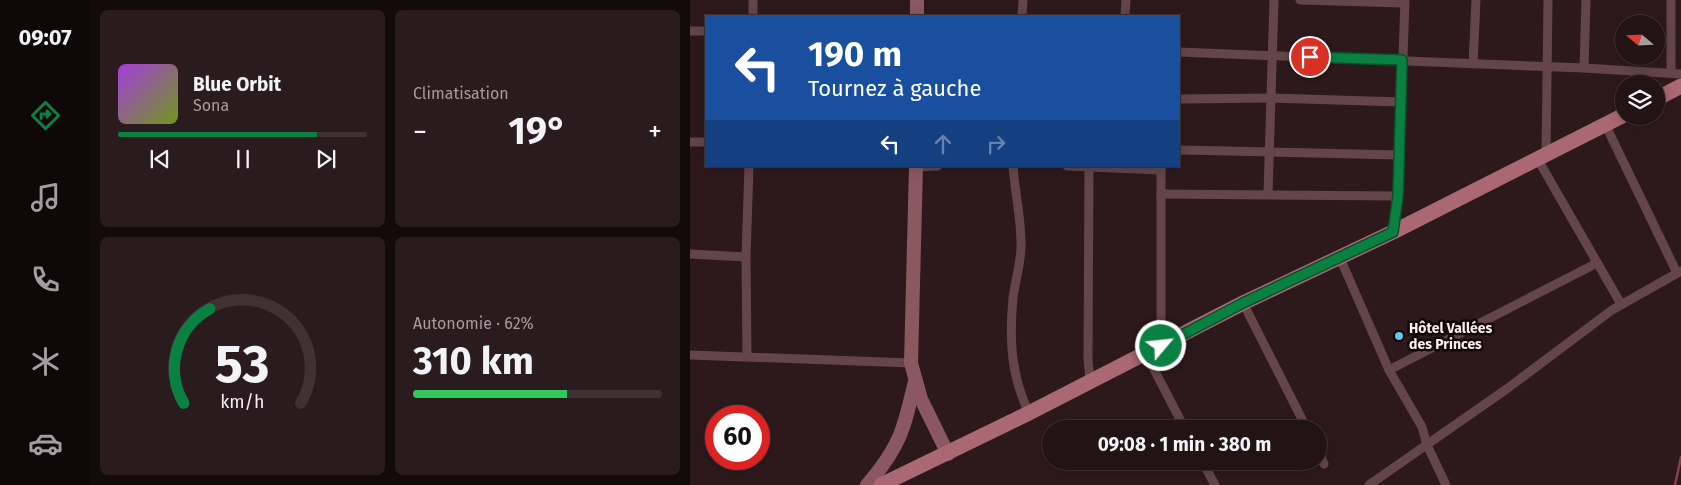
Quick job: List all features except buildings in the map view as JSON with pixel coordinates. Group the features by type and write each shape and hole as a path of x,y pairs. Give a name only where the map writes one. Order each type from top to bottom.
{"main road":[{"path":"1665,94 1681,86"},
{"path":"881,485 948,454 1243,303 1393,232 1615,119"}],"street":[{"path":"753,0 753,15"},
{"path":"917,0 917,15"},
{"path":"1022,15 1023,0"},
{"path":"1126,0 1126,15"},
{"path":"1268,194 1274,0"},
{"path":"1300,0 1404,2 1398,196 1393,232"},
{"path":"1473,64 1476,0"},
{"path":"1548,0 1541,156 1597,263 1621,304"},
{"path":"1584,68 1586,0"},
{"path":"1671,0 1671,73"},
{"path":"690,30 705,32"},
{"path":"1180,52 1546,66 1681,74"},
{"path":"1180,100 1271,98 1400,102"},
{"path":"1369,485 1508,388 1621,304 1679,272 1605,124"},
{"path":"690,142 705,142"},
{"path":"1180,150 1399,155"},
{"path":"747,356 746,257 749,167"},
{"path":"916,167 910,364 928,417 948,454"},
{"path":"1013,167 1014,192 1022,237 1013,297 1012,356 1018,391 1029,413"},
{"path":"1090,380 1088,350 1089,167 1161,168 1161,346"},
{"path":"1161,194 1398,196"},
{"path":"690,254 746,257"},
{"path":"1340,258 1388,370 1422,427 1446,485"},
{"path":"1388,370 1597,263"},
{"path":"1243,303 1302,420"},
{"path":"1146,354 1180,420"},
{"path":"690,355 910,364"},
{"path":"867,485 887,462 902,435 916,380"},
{"path":"1207,470 1215,485"}],"waterway":[{"path":"1675,485 1681,457"}],"place":[{"name":"Hôtel Vallées des Princes","path":"1399,336"}],"route":[{"path":"1161,346 1243,303 1393,232 1398,196 1402,60 1310,57"}]}
